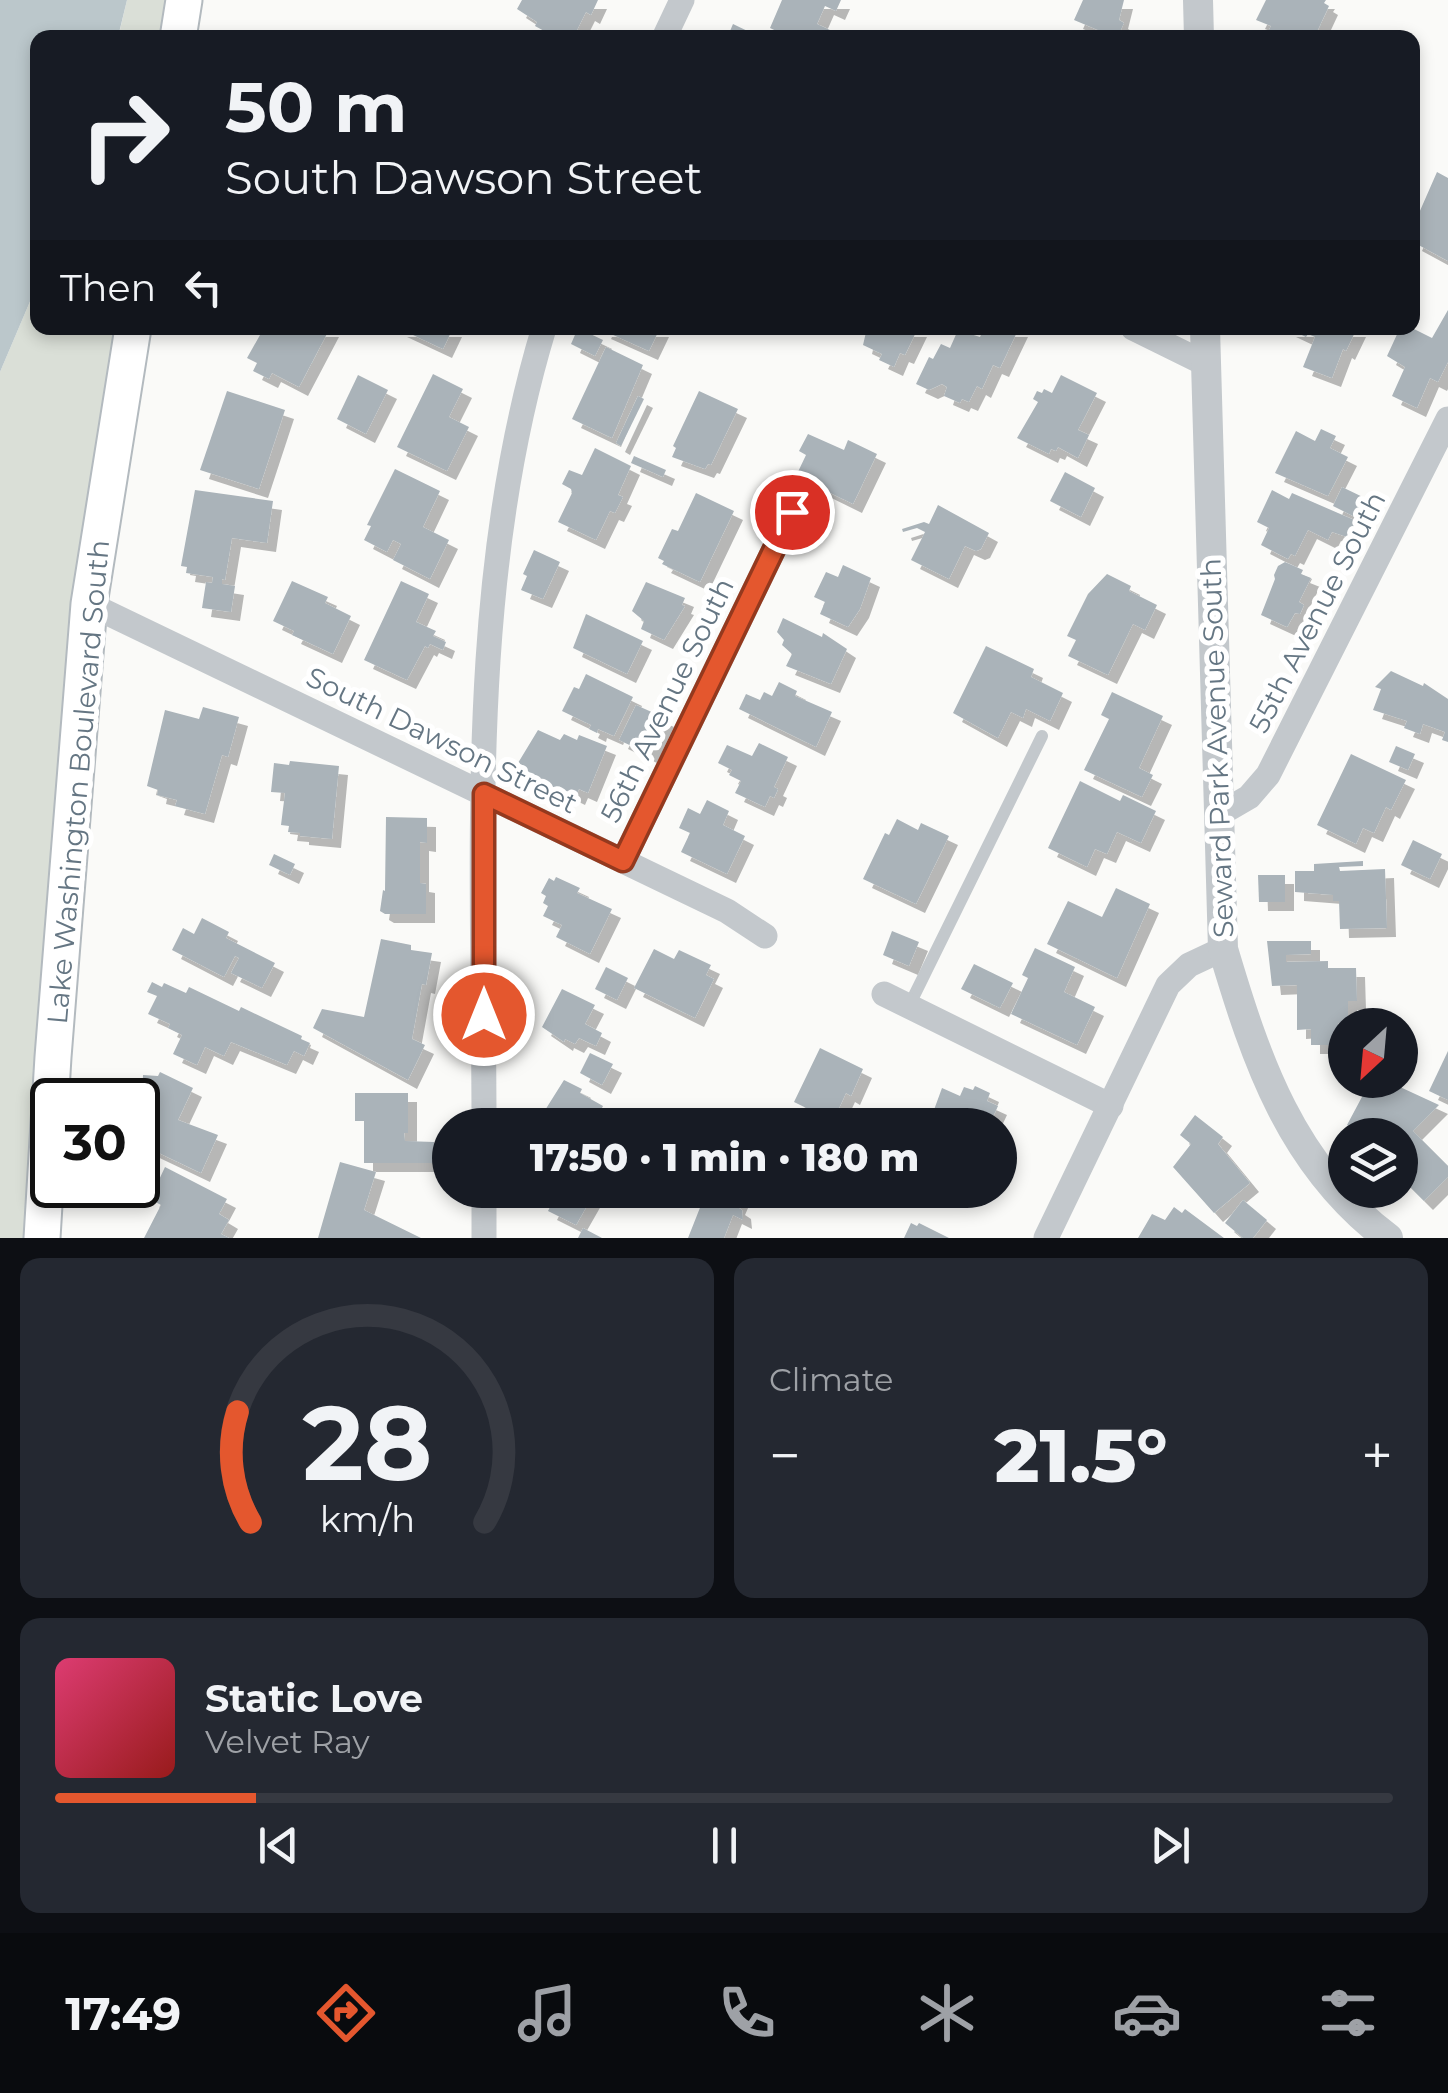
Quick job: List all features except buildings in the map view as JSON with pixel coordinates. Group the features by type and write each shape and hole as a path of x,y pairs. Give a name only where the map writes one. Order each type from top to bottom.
{"main road":[{"path":"179,30 184,0"},
{"name":"Lake Washington Boulevard South","path":"42,1238 90,604 131,335"}],"street":[{"path":"668,30 682,0"},
{"path":"1198,0 1199,30"},
{"path":"484,1108 484,794 492,608 508,490 542,335"},
{"path":"1147,335 1206,364"},
{"name":"Seward Park Avenue South","path":"1205,335 1222,948 1251,1043 1280,1108 1318,1170 1368,1223 1388,1238"},
{"name":"55th Avenue South","path":"1218,815 1248,797 1268,774 1448,419"},
{"name":"56th Avenue South","path":"623,861 792,512"},
{"name":"South Dawson Street","path":"90,604 727,911 765,936"},
{"path":"1046,1238 1168,985 1190,965 1222,948"},
{"path":"884,994 1110,1106"},
{"path":"484,1208 484,1238"}],"lane":[{"path":"909,1006 1042,736"}],"shaded area":[{"path":"0,0 127,0 120,30 30,30 30,301 0,372"},
{"path":"127,0 172,0 167,30 120,30"},
{"path":"30,301 30,335 122,335 49,1078 30,1078 30,1208 36,1208 33,1238 0,1238 0,372"}],"route":[{"path":"484,1015 484,794 623,861 792,512"}]}
